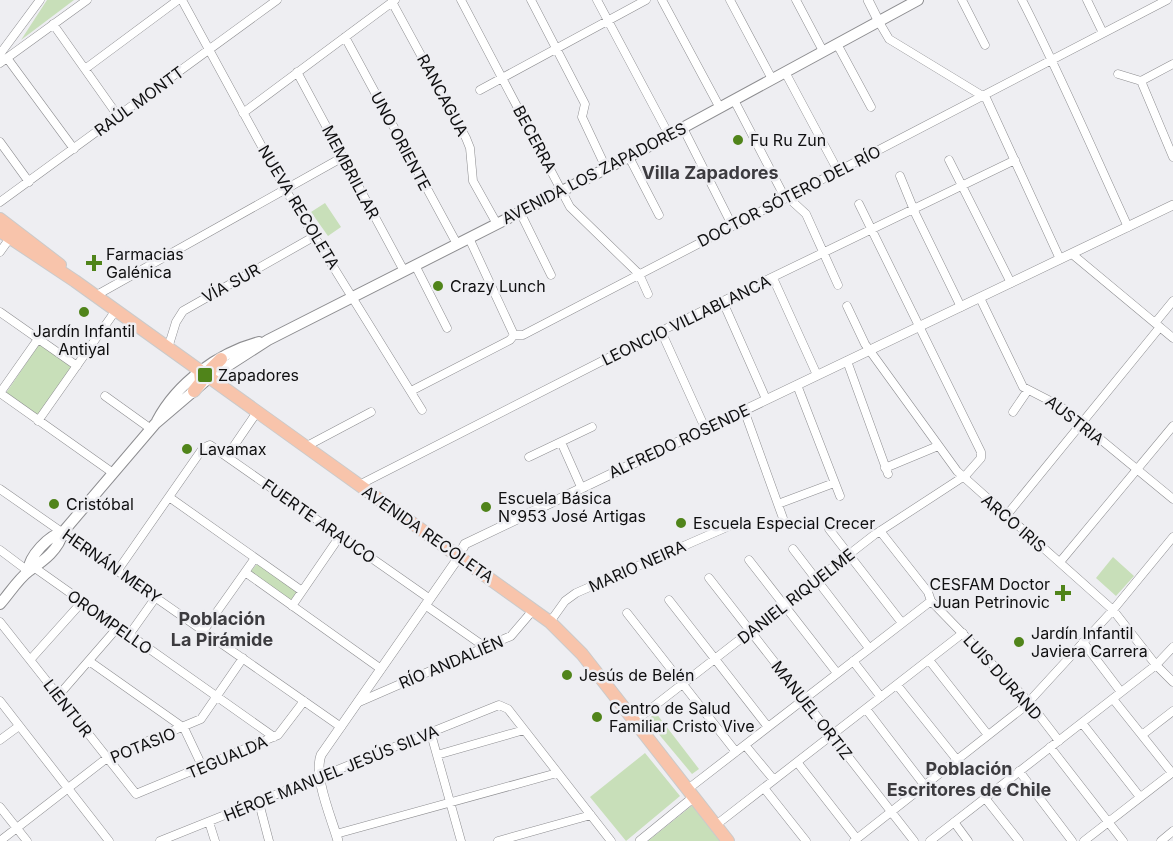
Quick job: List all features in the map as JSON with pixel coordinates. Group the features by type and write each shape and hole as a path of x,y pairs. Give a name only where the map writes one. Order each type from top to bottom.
{"main road":[{"name":"AVENIDA LOS ZAPADORES","path":"153,427 167,404 205,375 268,340 629,157 918,0"},
{"name":"AVENIDA RECOLETA","path":"0,219 46,252 75,281"},
{"name":"AVENIDA RECOLETA","path":"5,235 116,310 550,622 582,654 729,841"},
{"name":"AVENIDA LOS ZAPADORES","path":"221,359 268,340"},
{"path":"194,391 205,375 221,359"},
{"name":"AVENIDA LOS ZAPADORES","path":"0,604 57,545 63,532 153,427 194,391"}],"street":[{"path":"0,63 40,0"},
{"path":"4,56 87,0"},
{"path":"85,69 180,0"},
{"name":"NUEVA RECOLETA","path":"180,0 285,189 354,296 422,410"},
{"name":"RAÚL MONTT","path":"0,202 277,0"},
{"name":"BECERRA","path":"461,0 575,212 639,274 648,294"},
{"path":"531,0 585,104 582,117 606,168"},
{"path":"597,0 669,135"},
{"path":"480,90 646,0"},
{"path":"662,0 720,108"},
{"path":"730,0 772,79"},
{"path":"796,0 823,51"},
{"path":"868,0 889,39 983,94 990,103 1060,259"},
{"path":"962,0 985,45"},
{"path":"1022,0 1052,59 1128,227"},
{"path":"1087,0 1102,33"},
{"name":"DOCTOR SÓTERO DEL RÍO","path":"411,392 510,340 514,335 523,334 1167,0"},
{"path":"243,112 394,1"},
{"name":"RANCAGUA","path":"394,1 466,138 471,154 472,176 496,224"},
{"path":"53,24 118,116"},
{"name":"UNO ORIENTE","path":"345,37 457,244"},
{"path":"837,44 871,106"},
{"path":"4,56 74,149"},
{"path":"1118,74 1141,81 1173,64"},
{"name":"MEMBRILLAR","path":"297,72 404,271"},
{"path":"785,72 838,171"},
{"path":"1141,81 1173,157"},
{"path":"734,100 787,197 806,214 838,285"},
{"path":"682,128 732,225"},
{"path":"0,142 29,182"},
{"path":"95,296 343,157"},
{"path":"629,157 659,215"},
{"path":"949,160 1011,283"},
{"name":"LEONCIO VILLABLANCA","path":"359,485 661,331 1015,160"},
{"path":"900,176 961,307"},
{"path":"859,204 919,327"},
{"name":"ALFREDO ROSENDE","path":"337,839 320,779 318,765 321,755 428,602 459,556 462,547 470,540 1173,205"},
{"path":"519,212 550,275"},
{"path":"0,252 5,235"},
{"name":"VÍA SUR","path":"168,348 176,322 186,309 315,236"},
{"path":"470,238 514,335"},
{"path":"1072,254 1173,338"},
{"path":"415,265 447,328"},
{"path":"773,278 817,375"},
{"name":"AUSTRIA","path":"980,298 1020,382 1028,390 1052,400 1173,499"},
{"path":"1006,516 1158,325 1173,301"},
{"path":"723,302 766,399"},
{"name":"ARCO IRIS","path":"847,306 865,344 962,477 1113,610 1156,665 1173,682"},
{"path":"38,421 116,310"},
{"path":"0,312 77,366"},
{"name":"DANIEL RIQUELME","path":"635,721 880,531 962,477 979,460 981,454 919,327"},
{"path":"661,331 705,428"},
{"path":"38,339 0,393 113,473"},
{"path":"847,361 887,471 938,446"},
{"path":"797,385 840,496"},
{"path":"1013,412 1028,390"},
{"path":"105,396 153,427"},
{"path":"744,410 784,521"},
{"path":"227,456 257,412"},
{"path":"305,447 370,412"},
{"path":"1060,562 1173,426"},
{"path":"529,457 592,427"},
{"path":"561,442 581,487"},
{"name":"FUERTE ARAUCO","path":"169,497 203,448 208,445 340,536 485,647"},
{"path":"778,504 834,483"},
{"name":"HERNÁN MERY","path":"0,489 341,727"},
{"path":"118,570 169,497 302,591"},
{"name":"MARIO NEIRA","path":"550,622 565,601 576,593 734,524"},
{"path":"829,529 902,623"},
{"name":"LUIS DURAND","path":"880,531 928,592 931,601 1029,702 1059,741"},
{"path":"292,606 340,536"},
{"path":"797,762 855,840 1029,702 1113,610 1173,537"},
{"path":"793,549 869,648"},
{"name":"OROMPELLO","path":"0,550 82,602 274,737"},
{"path":"204,630 255,558"},
{"path":"749,560 837,673"},
{"path":"245,572 381,669"},
{"name":"MANUEL ORTIZ","path":"709,578 914,841"},
{"path":"129,635 156,597"},
{"path":"669,600 768,727"},
{"path":"640,841 736,752 931,601"},
{"path":"30,660 82,602"},
{"name":"RÍO ANDALIÉN","path":"359,702 514,635 534,609"},
{"path":"627,613 736,752"},
{"name":"LIENTUR","path":"0,622 136,794"},
{"path":"58,696 118,627"},
{"path":"716,825 963,633"},
{"path":"1083,642 1122,692"},
{"path":"930,841 1156,665 1173,647"},
{"name":"POTASIO","path":"0,841 107,758 201,719 243,658"},
{"path":"929,660 988,735"},
{"path":"89,661 184,728 203,768"},
{"path":"852,661 881,697"},
{"path":"897,685 957,760"},
{"path":"1084,841 1172,772 1113,699"},
{"path":"0,701 108,841"},
{"name":"TEGUALDA","path":"136,794 274,737 284,730 304,701"},
{"name":"HÉROE MANUEL JESÚS SILVA","path":"161,841 502,706 524,730"},
{"path":"866,709 925,786"},
{"path":"1142,735 1173,711"},
{"path":"1082,723 1140,797"},
{"path":"0,740 19,726"},
{"path":"437,754 524,730 611,841"},
{"path":"431,734 461,841"},
{"path":"746,745 774,780"},
{"path":"1050,747 1123,841"},
{"path":"1019,771 1072,841"},
{"path":"337,839 450,802 558,772"},
{"path":"764,788 806,841"},
{"path":"985,798 1019,841"},
{"path":"259,803 269,841"},
{"path":"0,807 27,841"},
{"path":"498,841 591,815"},
{"path":"209,822 215,841"},
{"path":"954,822 968,841"},
{"path":"1161,841 1173,831"}],"green space":[{"path":"47,0 74,0 21,40"},
{"path":"325,203 341,227 328,236 311,212"},
{"path":"40,343 73,365 39,416 6,393"},
{"path":"1113,557 1134,576 1116,596 1096,578"},
{"path":"258,563 296,590 297,595 292,602 250,572"},
{"path":"656,713 699,769 692,774 647,720"},
{"path":"645,753 680,796 626,841 590,797"},
{"path":"694,804 722,841 648,841"}],"place":[{"name":"Fu Ru Zun","path":"738,140"},
{"name":"Farmacias Galénica","path":"94,263"},
{"name":"Crazy Lunch","path":"438,286"},
{"name":"Jardín Infantil Antiyal","path":"84,312"},
{"name":"Zapadores","path":"205,375"},
{"name":"Lavamax","path":"187,449"},
{"name":"Cristóbal","path":"54,504"},
{"name":"Escuela Básica N°953 José Artigas","path":"486,507"},
{"name":"Escuela Especial Crecer","path":"681,523"},
{"name":"CESFAM Doctor Juan Petrinovic","path":"1063,593"},
{"name":"Jardín Infantil Javiera Carrera","path":"1019,642"},
{"name":"Jesús de Belén","path":"567,675"},
{"name":"Centro de Salud Familiar Cristo Vive","path":"597,717"}],"district":[{"name":"Villa Zapadores","path":"710,173"},
{"name":"Población La Pirámide","path":"222,629"},
{"name":"Población Escritores de Chile","path":"969,779"}]}
